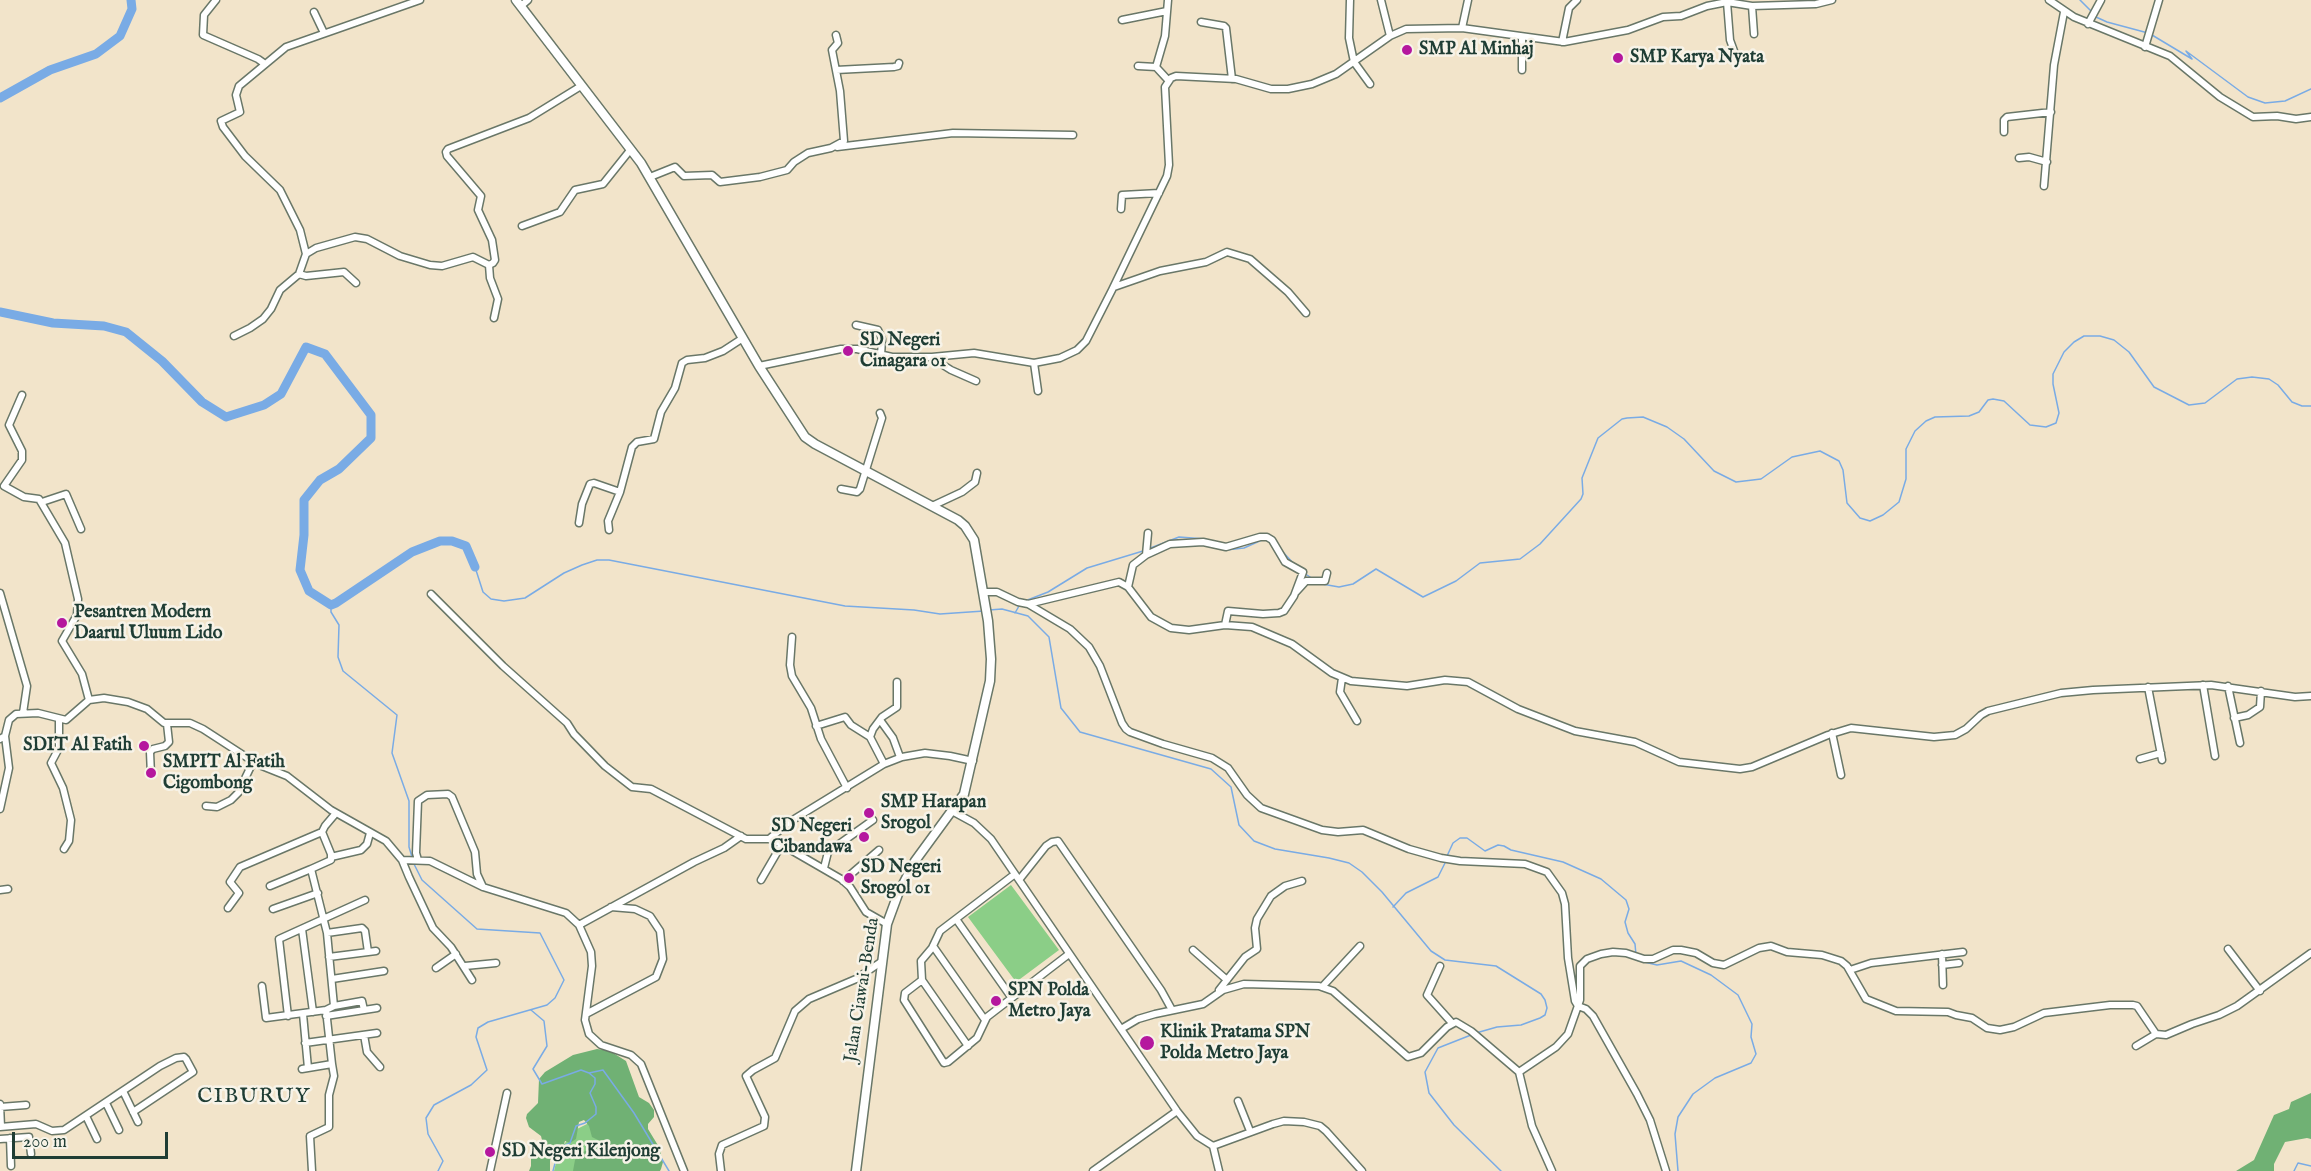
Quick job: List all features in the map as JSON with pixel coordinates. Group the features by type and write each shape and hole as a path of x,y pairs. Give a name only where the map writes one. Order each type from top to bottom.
{"highway":[{"name":"Jalan Ciawai-Benda","path":"522,2 581,86 650,177 759,366 805,437 958,520 972,534 988,621 991,676 964,794 915,861 898,894 887,924 856,1171"}],"street":[{"path":"216,0 204,15 203,35 265,64"},
{"path":"306,254 300,230 280,190 245,156 221,124 223,120 240,111 236,95 237,89 290,45 420,0"},
{"path":"1156,67 1165,36 1168,0"},
{"path":"1350,0 1349,38 1354,62 1370,84"},
{"path":"1381,0 1390,36"},
{"path":"1461,28 1468,0"},
{"path":"1562,42 1569,8 1577,0"},
{"path":"759,366 841,349 857,349 880,356 938,357 974,353 1034,363 1060,358 1081,346 1114,287 1167,176 1169,165 1165,87 1168,80 1176,76 1232,79 1271,90 1296,88 1329,77 1390,36 1415,27 1461,28 1562,42 1628,30 1663,17 1681,16 1707,6 1727,2 1752,6 1769,3 1816,4 1832,0"},
{"path":"2049,0 2061,7 2064,12 2146,43 2170,56 2220,97 2253,117 2277,116 2296,119 2311,117"},
{"path":"2089,20 2101,0"},
{"path":"2146,43 2159,0"},
{"path":"1727,2 1730,40 1734,51"},
{"path":"1752,6 1754,34"},
{"path":"1122,20 1167,11"},
{"path":"314,12 324,33"},
{"path":"2044,186 2054,65 2064,12"},
{"path":"1200,22 1225,27 1232,79"},
{"path":"831,147 844,141 845,138 832,50 838,43 836,35"},
{"path":"1521,37 1522,70"},
{"path":"836,70 894,67 899,63"},
{"path":"1138,66 1156,67 1168,80"},
{"path":"489,265 495,262 495,253 489,231 478,210 481,196 446,152 448,149 529,118 581,86"},
{"path":"2004,132 2004,120 2007,117 2051,112"},
{"path":"650,177 675,167 684,176 712,175 720,182 746,177 757,178 788,170 794,162 808,153 831,147 953,133 1072,135"},
{"path":"522,226 560,212 575,190 599,186 608,181 631,149"},
{"path":"2019,158 2030,157 2047,162"},
{"path":"1121,209 1122,195 1159,193"},
{"path":"234,336 263,319 271,309 280,290 300,274 306,254 316,248 361,237 400,256 429,265 442,266 473,257 489,265"},
{"path":"1114,287 1160,271 1206,262 1227,252 1250,259 1288,292 1306,313"},
{"path":"489,265 490,278 498,299 494,318"},
{"path":"300,274 306,276 344,272 356,283"},
{"path":"856,325 878,330 882,339 880,356"},
{"path":"609,530 608,520 620,492 632,447 638,442 651,441 656,436 661,412 675,388 682,363 723,351 743,338"},
{"path":"938,357 943,365 976,381"},
{"path":"1034,363 1038,391"},
{"path":"22,394 9,424 22,451 22,460 2,488 21,496 37,498 42,502 65,543 78,592 77,615 62,640 82,674 89,700"},
{"path":"841,489 858,491 882,418 880,413"},
{"path":"932,506 962,492 975,482 977,473"},
{"path":"579,523 582,504 590,484 594,483 620,492"},
{"path":"42,502 66,494 81,530"},
{"path":"1146,553 1148,533"},
{"path":"1128,587 1133,565 1146,553 1170,544 1203,542 1226,548 1268,537 1274,542 1285,562 1303,572 1296,592"},
{"path":"1225,625 1227,613 1231,610 1263,614 1284,611 1306,581 1325,581 1327,573"},
{"path":"984,594 997,592 1014,601 1028,603 1114,582 1125,584 1151,617 1171,628 1189,630 1225,625 1252,627 1278,636 1342,678 1361,683 1407,686 1455,679 1468,682 1518,709 1551,723 1585,734 1635,742 1671,760 1688,764 1746,768 1832,733 1851,728 1926,736 1949,736 1963,732 1988,711 2061,693 2203,685 2228,686 2295,697 2311,696"},
{"path":"0,593 28,688 23,700 22,713"},
{"path":"432,594 503,666 567,723 574,734 611,771 636,789 651,789 741,836 752,839 769,839 782,844 843,881 866,912 887,924"},
{"path":"1028,603 1070,628 1089,647 1100,666 1126,729 1163,744 1212,758 1228,768 1247,795 1261,808 1322,830 1338,832 1363,830 1409,849 1441,858 1525,864 1546,872 1562,893 1565,904 1568,958 1575,1001 1578,1006 1586,1009 1593,1016 1637,1094 1650,1120 1666,1171"},
{"path":"792,638 790,665 792,676 811,708 816,726 847,788"},
{"path":"1342,678 1340,692 1357,721"},
{"path":"870,737 880,720 897,708 897,682"},
{"path":"2203,685 2215,756"},
{"path":"2228,686 2240,743"},
{"path":"2140,759 2161,757 2148,687"},
{"path":"2234,718 2248,715 2260,707 2261,691"},
{"path":"0,809 9,768 2,738 9,720 16,714 44,714 59,719 71,718 89,700 104,698 143,707 167,724 182,722 198,727 253,762 290,778 336,813 386,841 404,860 409,877 433,928 456,954 472,980"},
{"path":"816,726 844,716 851,725 870,737 884,764"},
{"path":"59,719 59,748 51,763 63,788 71,820 69,841 64,849"},
{"path":"880,720 894,740 900,757"},
{"path":"151,775 150,752 169,742 167,724"},
{"path":"1832,733 1840,775"},
{"path":"769,839 782,826 884,764 900,757 925,753 973,761"},
{"path":"206,806 217,807 231,800 238,793 253,762"},
{"path":"418,860 416,853 418,801 426,795 448,794 452,797 474,849 477,874 483,887"},
{"path":"952,811 975,823 986,833 1177,1111 1197,1136 1213,1146 1219,1171"},
{"path":"228,908 239,893 230,882 240,867 322,832 336,813"},
{"path":"824,868 828,852 873,820"},
{"path":"270,885 329,862 331,857 322,832"},
{"path":"331,857 361,850 367,844 370,833"},
{"path":"579,925 694,862 733,844 741,836"},
{"path":"968,1046 922,980 921,961 933,946 940,931 1017,877 1049,844 1058,841 1161,990 1172,1010"},
{"path":"761,880 782,844"},
{"path":"843,881 879,850"},
{"path":"404,860 430,861 483,887 562,911 579,925 591,957 586,1027 595,1041 607,1048 631,1055 641,1065 684,1171"},
{"path":"311,869 327,933 334,1005"},
{"path":"1215,995 1245,957 1257,949 1255,928 1257,919 1271,896 1285,886 1302,880"},
{"path":"0,890 8,889"},
{"path":"273,909 318,893"},
{"path":"288,1016 278,942 281,937 365,900"},
{"path":"586,1014 656,977 663,959 660,931 650,916 635,909 611,908"},
{"path":"956,919 1011,997"},
{"path":"302,928 313,1012"},
{"path":"327,933 363,928 368,952"},
{"path":"1519,1072 1562,1042 1574,1019 1580,1000 1580,966 1587,959 1601,954 1626,953 1650,960 1673,950 1681,950 1696,953 1713,963 1724,965 1759,948 1771,945 1787,952 1828,956 1841,962 1850,970 1866,999 1896,1011 1948,1012 1956,1016 1972,1018 1987,1028 2000,1030 2014,1027 2044,1013 2110,1005 2133,1005 2137,1006 2157,1034"},
{"path":"933,946 985,1020"},
{"path":"1322,987 1360,946"},
{"path":"2228,949 2260,991"},
{"path":"1193,950 1227,980"},
{"path":"330,957 376,951"},
{"path":"1850,970 1871,963 1963,952"},
{"path":"436,968 456,954"},
{"path":"922,980 905,993 904,1000 944,1063 968,1046 982,1031 985,1020 1011,997 1069,954"},
{"path":"1942,954 1943,985"},
{"path":"2136,1046 2157,1034 2176,1033 2192,1024 2219,1015 2260,991 2311,954"},
{"path":"721,1171 719,1154 722,1145 764,1126 765,1117 746,1076 775,1058 795,1011 809,999 856,979 881,962"},
{"path":"465,966 496,963"},
{"path":"1942,965 1959,963"},
{"path":"1440,966 1427,995 1452,1023 1460,1024 1471,1031 1519,1072 1532,1126 1552,1171"},
{"path":"332,979 384,971"},
{"path":"1121,1029 1146,1016 1203,1004 1230,987 1256,983 1322,987 1341,998 1408,1057 1421,1053 1452,1023"},
{"path":"262,986 265,1018 377,1008"},
{"path":"326,1013 334,1005 362,1001 364,1010"},
{"path":"312,1171 310,1136 329,1127 329,1095 334,1076 326,1013"},
{"path":"303,1014 305,1069 332,1064"},
{"path":"305,1043 377,1033"},
{"path":"364,1035 367,1052 380,1067"},
{"path":"26,1105 0,1106 1,1127 36,1124 52,1131 59,1131 68,1128 176,1058 184,1057 193,1069 191,1075 133,1112"},
{"path":"123,1091 138,1122"},
{"path":"490,1171 507,1093"},
{"path":"1238,1101 1250,1131"},
{"path":"106,1103 119,1130"},
{"path":"1093,1171 1177,1111"},
{"path":"86,1116 97,1139"},
{"path":"1213,1146 1250,1131 1284,1121 1313,1123 1326,1131 1362,1171"},
{"path":"0,1139 29,1137 31,1154"},
{"path":"10,1138 11,1166"}],"green space":[{"path":"1011,885 1059,950 1016,982 968,917"},
{"path":"597,1049 610,1051 626,1061 639,1097 649,1103 654,1110 654,1117 648,1124 648,1129 659,1147 663,1162 660,1171 573,1171 575,1160 580,1153 602,1145 600,1141 592,1137 589,1126 584,1120 579,1122 576,1139 570,1143 565,1141 561,1154 550,1160 550,1171 529,1171 531,1154 542,1140 541,1136 529,1127 526,1118 538,1103 539,1079 545,1072 573,1055"},
{"path":"2311,1093 2311,1139 2285,1142 2274,1164 2274,1171 2236,1171 2254,1160 2274,1115 2289,1109 2291,1102"},
{"path":"589,1123 600,1142 575,1171 554,1171 559,1150 577,1129"}],"waterway":[{"path":"0,98 50,70 96,54 120,36 132,9 131,0"},
{"path":"2080,0 2093,13"},
{"path":"2096,17 2148,33"},
{"path":"2152,35 2192,59 2186,51 2248,97 2265,103 2285,101 2311,89"},
{"path":"0,312 53,323 104,326 126,332 162,361 202,402 226,417 264,405 281,394 306,347 325,354 371,415 371,438 339,469 320,480 304,500 304,535 300,570 309,591 331,605 412,552 440,541 452,541 466,546 475,567"},
{"path":"1322,584 1339,587 1353,584 1376,569 1423,597 1456,581 1480,563 1520,559 1540,544 1581,499 1582,478 1598,438 1622,419 1627,418 1643,417 1667,427 1684,439 1714,471 1736,482 1761,479 1792,457 1820,451 1839,461 1843,470 1847,503 1860,518 1870,521 1883,515 1899,502 1906,479 1906,449 1915,431 1926,421 1935,417 1969,416 1979,412 1988,400 1993,399 2004,401 2030,425 2046,427 2056,423 2059,413 2053,374 2064,352 2084,336 2100,336 2114,340 2129,352 2154,387 2189,405 2205,403 2237,379 2252,377 2269,379 2278,385 2292,402 2302,406 2311,406"},
{"path":"1148,549 1179,537 1206,539"},
{"path":"1226,550 1244,548 1264,539"},
{"path":"1281,550 1294,564"},
{"path":"1025,601 1048,592 1087,568 1143,551"},
{"path":"475,567 483,592 491,599 504,601 525,598 564,573 582,565 597,560 609,560 845,606 914,610 940,614 984,611"},
{"path":"1304,573 1313,579"},
{"path":"331,605 331,612 339,625 338,657 343,671 397,715 392,753 409,801 409,847 412,857"},
{"path":"1015,613 1019,606"},
{"path":"989,610 1002,609 1028,616 1049,637 1061,708 1080,732 1211,769 1231,787 1239,825 1254,841 1275,849 1349,863 1362,872 1382,892 1431,951 1445,960 1496,966 1541,994 1545,1000 1547,1008 1545,1015 1540,1018 1521,1025 1497,1027 1476,1033"},
{"path":"1447,856 1453,843 1460,838 1467,838 1485,851 1498,845 1504,846 1511,850 1563,862 1601,879 1626,900 1629,909 1625,922 1628,933 1635,944 1636,955"},
{"path":"1393,907 1406,893 1438,877 1446,861"},
{"path":"414,864 422,880 477,929 540,933 564,980 555,998 547,1005 488,1022 478,1028 476,1037 487,1070 471,1085 434,1105 426,1118 428,1134 443,1161 438,1171"},
{"path":"1636,960 1657,965 1681,961 1711,975 1738,995 1752,1024 1751,1037 1756,1054 1751,1063 1715,1078 1693,1094 1678,1117 1675,1134 1678,1171"},
{"path":"531,1010 544,1021 547,1046 533,1069 542,1084 581,1070 589,1073 603,1070 634,1113 669,1171"},
{"path":"1471,1035 1438,1048 1425,1072 1429,1093 1454,1125 1501,1171"},
{"path":"553,1171 559,1148 570,1143 576,1126 585,1123 596,1114 596,1107 590,1093 595,1084 595,1078 589,1073"},
{"path":"2294,1171 2298,1163 2311,1166"}],"place":[{"name":"SMP Al Minhaj","path":"1407,50"},
{"name":"SMP Karya Nyata","path":"1618,58"},
{"name":"SD Negeri Cinagara 01","path":"848,351"},
{"name":"Pesantren Modern Daarul Uluum Lido","path":"62,623"},
{"name":"SDIT Al Fatih","path":"144,746"},
{"name":"SMPIT Al Fatih Cigombong","path":"151,773"},
{"name":"SMP Harapan Srogol","path":"869,813"},
{"name":"SD Negeri Cibandawa","path":"864,837"},
{"name":"SD Negeri Srogol 01","path":"849,878"},
{"name":"SPN Polda Metro Jaya","path":"996,1001"},
{"name":"Klinik Pratama SPN Polda Metro Jaya","path":"1147,1043"},
{"name":"SD Negeri Kilenjong","path":"490,1152"}],"district":[{"name":"CIBURUY","path":"254,1098"}]}
